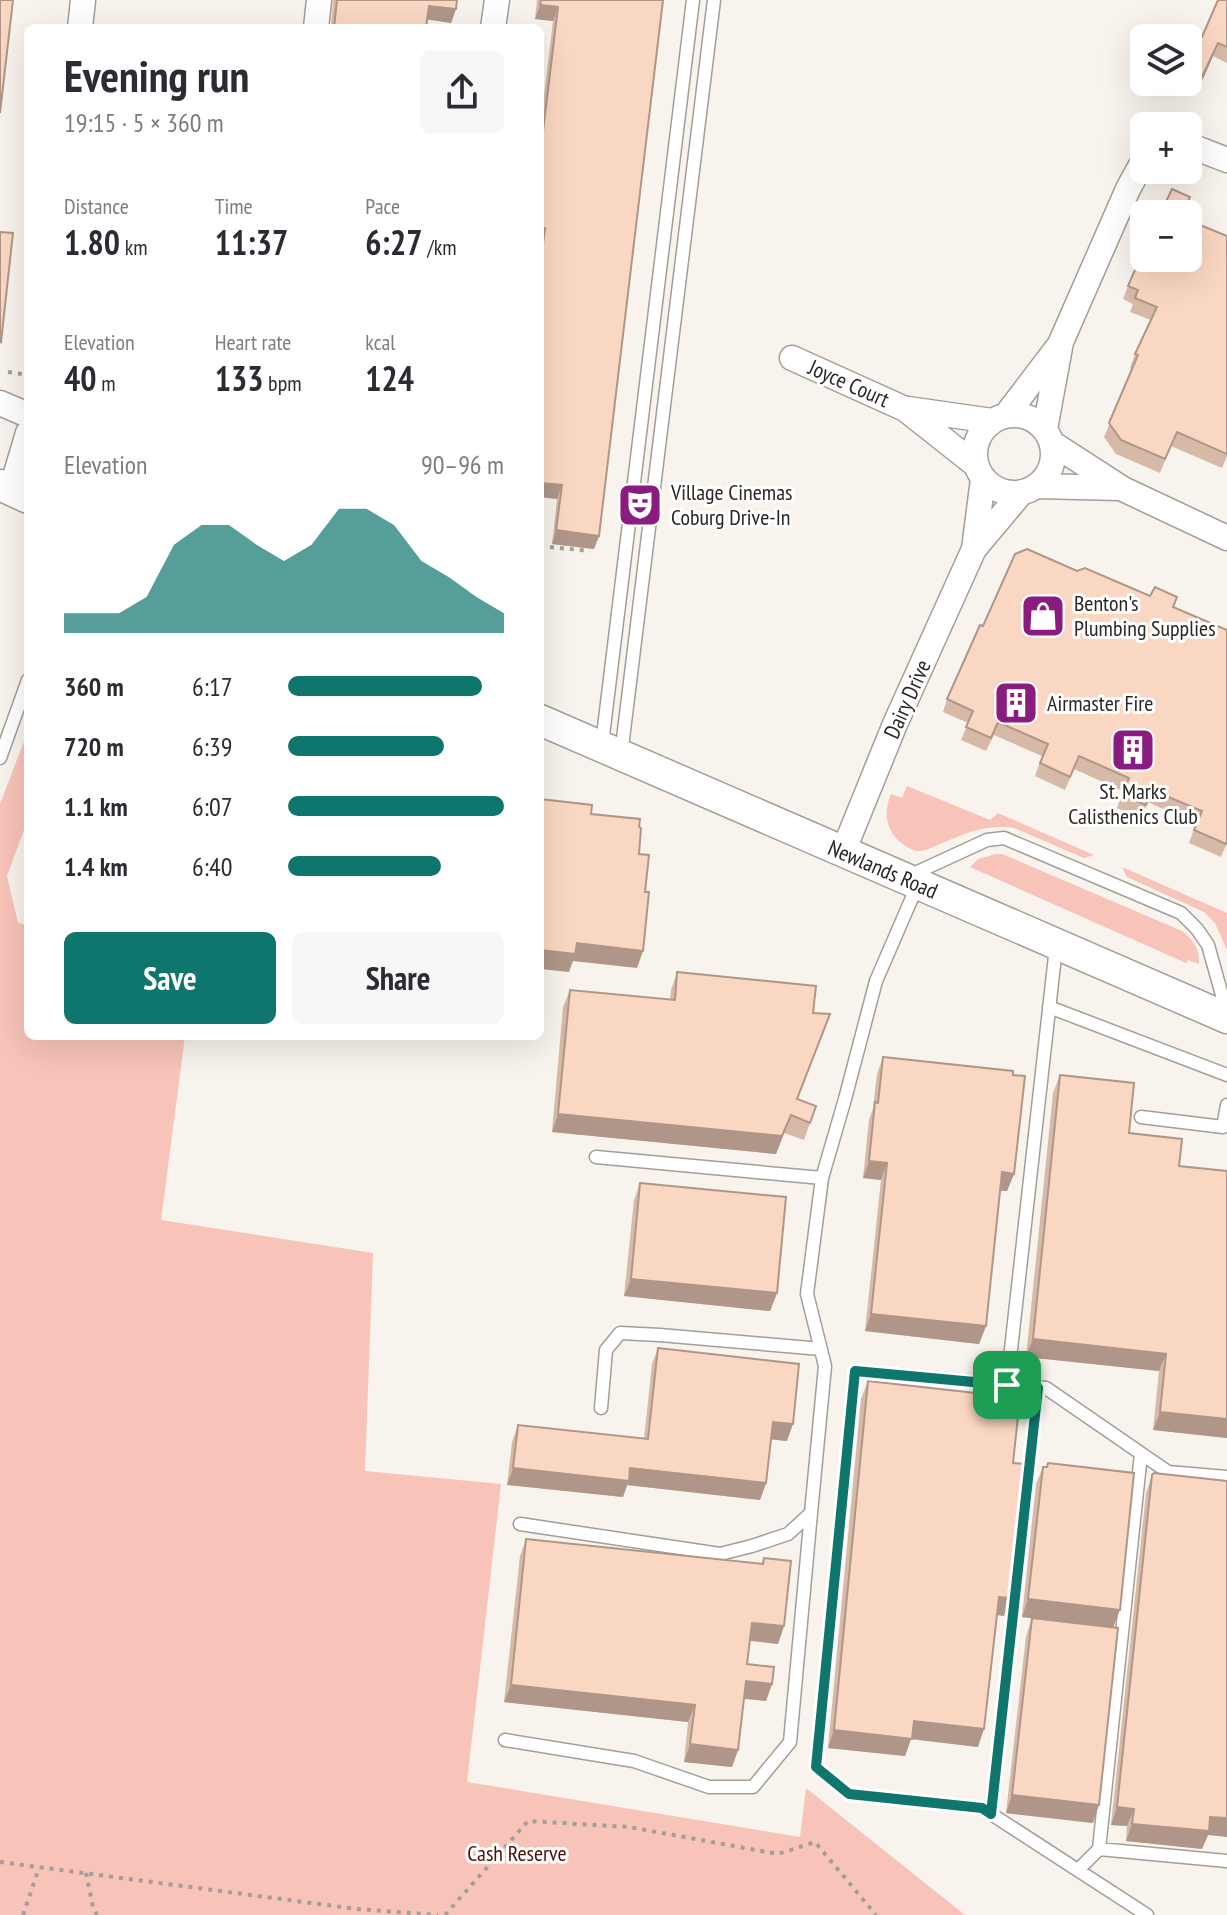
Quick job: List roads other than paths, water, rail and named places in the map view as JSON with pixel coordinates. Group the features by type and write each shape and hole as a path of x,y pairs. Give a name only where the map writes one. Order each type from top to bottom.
{"street":[{"path":"80,24 83,0"},
{"path":"316,24 319,0"},
{"path":"494,24 497,0"},
{"path":"1202,150 1227,160"},
{"path":"1123,489 1000,491 979,472 977,440 1000,417 1061,342 1131,184"},
{"path":"1029,490 1052,467 1049,436 1061,342"},
{"name":"Joyce Court","path":"792,358 905,409 979,472"},
{"path":"0,403 24,413"},
{"name":"Joyce Court","path":"905,409 1000,417"},
{"path":"1000,417 1028,416 1049,436 1123,489 1227,538"},
{"path":"13,491 24,448"},
{"name":"Dairy Drive","path":"974,549 979,472"},
{"name":"Dairy Drive","path":"843,852 895,724 974,549 1029,490"},
{"name":"Newlands Road","path":"544,722 1227,1015"}],"lane":[{"path":"611,751 693,0"},
{"path":"611,751 714,0"},
{"path":"0,758 24,691"},
{"path":"505,1740 634,1761 709,1787 753,1787 790,1742 825,1366 807,1294 822,1178 876,981 911,881 987,840 1004,838 1181,913 1208,945 1227,1015"},
{"path":"1007,1385 1056,944"},
{"path":"1049,1007 1227,1075"},
{"path":"1141,1117 1223,1127 1227,1105"},
{"path":"596,1157 822,1178"},
{"path":"601,1408 606,1350 620,1333 821,1349"},
{"path":"1147,1915 982,1808 849,1794 816,1767 855,1371 1046,1388 1168,1472 1227,1477"},
{"path":"991,1814 1038,1388"},
{"path":"1078,1870 1099,1849 1141,1454"},
{"path":"520,1524 720,1554 788,1534 811,1513"},
{"path":"1012,1625 1028,1627"},
{"path":"1106,1636 1122,1638"},
{"path":"1099,1849 1227,1861"}],"place":[{"name":"Village Cinemas Coburg Drive-In","path":"640,505"},
{"name":"Benton's Plumbing Supplies","path":"1043,616"},
{"name":"Airmaster Fire","path":"1016,703"},
{"name":"St. Marks Calisthenics Club","path":"1133,750"}],"park label":[{"name":"Cash Reserve","path":"517,1853"}]}
